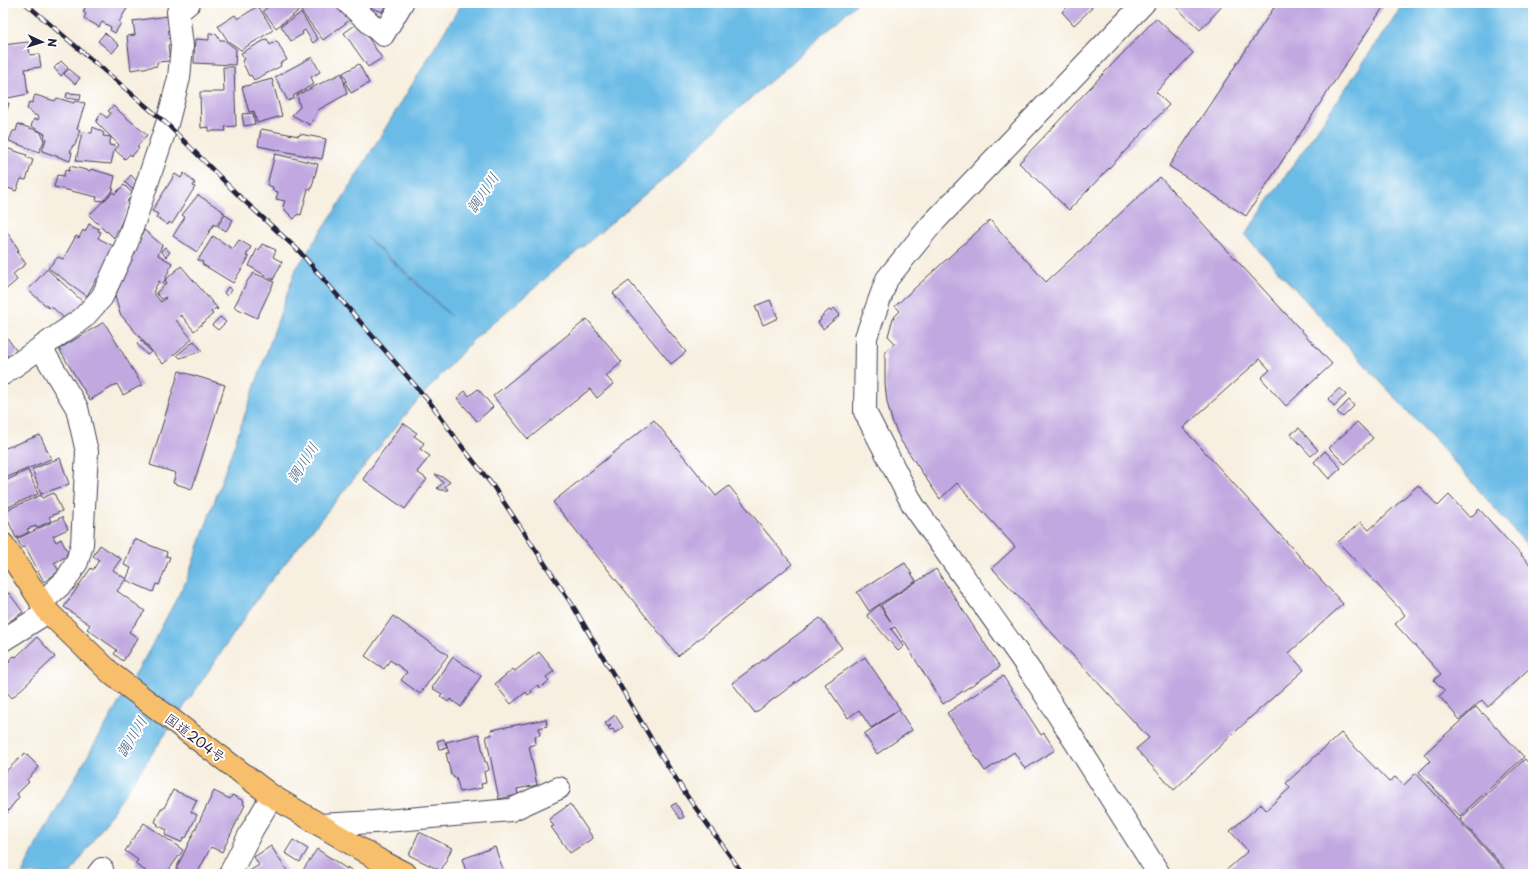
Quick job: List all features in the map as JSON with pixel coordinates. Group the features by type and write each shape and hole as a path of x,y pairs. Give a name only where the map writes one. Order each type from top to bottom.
{"highway":[{"name":"国道204号","path":"3,544 44,607 113,676 272,796 377,859 406,874"}],"street":[{"path":"348,3 383,35 402,3"},
{"path":"1144,3 931,225 887,279 866,337 864,412 913,505 1031,672 1159,874"},
{"path":"3,374 84,318 102,297 127,243 166,124 179,78 182,46 180,6"},
{"path":"3,640 44,607 66,580 77,562 82,544 87,452 77,408 41,348"},
{"path":"320,825 374,822 510,810 559,788"},
{"path":"230,874 252,830 272,796"}],"water":[{"name":"調川川","path":"462,3 857,3 787,67 731,115 670,173 474,339 417,401 265,588 70,874 22,874 37,843 146,656 187,579 296,269 336,209","holes":["365,236 412,278 452,317"]},
{"path":"1404,3 1533,3 1533,552 1448,455 1245,235"}],"building":[{"path":"85,3 130,3 119,22 121,23 115,33 110,30 111,27 102,22 99,27 84,18 86,14 83,12 85,9 83,7"},
{"path":"273,3 309,3 276,28 263,11"},
{"path":"313,3 338,3 350,20 323,40 301,11"},
{"path":"363,3 387,3 382,12"},
{"path":"1071,3 1088,3 1092,8 1074,25 1062,12"},
{"path":"1172,3 1225,3 1200,30"},
{"path":"1277,3 1386,3 1246,216 1169,166"},
{"path":"258,6 273,30 241,50 228,41 218,26 235,15 238,19"},
{"path":"301,13 318,39 313,43 305,30 302,32 303,34 291,41 281,26"},
{"path":"168,16 172,44 168,45 170,61 157,62 157,66 131,70 127,36 135,35 133,21"},
{"path":"1156,18 1193,53 1156,92 1169,105 1069,210 1019,163"},
{"path":"358,23 382,58 368,67 344,33"},
{"path":"105,33 119,45 112,53 98,41"},
{"path":"209,33 216,34 220,40 224,40 236,49 235,65 194,63 195,39 209,40"},
{"path":"267,39 270,45 277,41 287,60 280,63 281,66 254,80 251,75 249,76 242,61 245,59 241,53"},
{"path":"28,42 30,55 39,54 41,67 25,69 28,94 3,99 3,45"},
{"path":"312,57 320,72 311,77 314,84 293,96 294,98 288,101 275,77"},
{"path":"61,61 68,68 61,76 54,68"},
{"path":"359,64 369,83 351,93 345,82 347,81 343,73"},
{"path":"223,67 234,67 236,126 225,127 226,131 209,131 209,127 201,128 200,92 224,92"},
{"path":"69,69 80,78 75,84 64,74"},
{"path":"342,73 347,94 318,110 310,125 292,115 300,107 297,95"},
{"path":"272,79 282,116 257,123 254,111 249,112 242,87"},
{"path":"67,93 81,94 80,100 66,98"},
{"path":"35,95 55,101 57,98 74,103 75,101 85,103 77,129 80,130 75,145 73,145 70,152 72,152 70,161 42,151 46,139 44,138 45,134 31,126 34,119 38,120 39,117 27,109 29,102 32,103"},
{"path":"9,103 4,121 6,121 3,133 3,104"},
{"path":"113,106 147,135 132,156 130,154 125,159 115,150 119,145 96,122 101,113 107,118 111,113 108,111"},
{"path":"253,113 255,124 244,126 242,114"},
{"path":"18,124 41,132 44,141 39,152 9,141 13,131 16,131"},
{"path":"93,127 104,133 103,136 111,137 109,145 115,146 111,164 76,161 82,132 92,133"},
{"path":"261,129 326,139 322,159 258,146"},
{"path":"3,147 27,155 26,157 33,160 26,180 21,179 16,191 3,186"},
{"path":"275,154 318,164 311,190 308,189 301,215 298,214 294,219 283,206 285,201 276,199 278,192 272,190 273,187 267,185"},
{"path":"70,166 90,171 91,169 115,176 112,189 114,189 103,201 96,200 97,197 54,187 57,175 64,176 65,170 69,171"},
{"path":"184,173 195,183 193,186 195,187 172,224 169,222 168,225 156,217 158,214 152,211 175,174 181,178"},
{"path":"131,175 140,185 134,191 125,182"},
{"path":"1160,177 1332,364 1286,406 1261,378 1270,370 1260,359 1183,428 1343,604 1289,653 1304,670 1251,717 1174,790 1136,749 1149,738 992,568 1015,547 957,483 940,499 901,441 892,421 887,402 885,384 885,351 895,343 888,336 893,318 900,311 895,306 990,220 1046,282"},
{"path":"124,185 134,195 127,201 130,203 126,208 128,210 114,238 89,215 113,192 115,194"},
{"path":"198,195 225,213 216,226 214,224 197,252 173,236 185,217 182,215"},
{"path":"225,215 233,220 226,231 218,226"},
{"path":"89,224 99,229 98,231 101,232 98,238 115,247 99,280 96,279 87,296 48,268 58,257 63,259 76,236 79,238 83,230 85,232"},
{"path":"3,226 19,250 17,252 26,264 13,274 17,280 3,292"},
{"path":"144,230 162,245 158,255 172,263 163,284 159,281 153,292 161,302 166,298 165,297 162,299 156,293 167,283 165,280 181,266 218,309 217,310 216,308 211,312 213,314 194,331 181,315 176,320 192,339 163,364 120,314 115,296"},
{"path":"213,236 233,249 239,240 251,247 246,256 249,257 233,283 198,260"},
{"path":"262,244 276,250 273,257 282,262 273,280 249,266 257,249 259,250"},
{"path":"165,247 170,252 166,257 161,251"},
{"path":"47,269 83,302 70,317 65,319 51,306 49,308 28,290"},
{"path":"254,273 274,282 257,318 234,307 248,280"},
{"path":"629,281 686,352 671,364 613,293"},
{"path":"228,287 232,290 227,296 224,293"},
{"path":"770,300 778,318 763,325 755,306"},
{"path":"834,308 840,315 823,329 818,322 821,320 820,318 829,310 831,311"},
{"path":"220,317 226,322 218,330 212,325"},
{"path":"587,319 622,362 606,376 613,384 597,398 590,389 528,439 493,396"},
{"path":"104,322 142,385 123,395 117,384 90,400 59,349"},
{"path":"3,332 18,353 10,359 3,350"},
{"path":"141,340 151,352 147,355 137,344"},
{"path":"194,341 202,351 180,358 177,355"},
{"path":"179,371 225,385 192,489 173,483 176,473 150,465"},
{"path":"1340,388 1346,395 1334,406 1328,399"},
{"path":"478,389 493,407 477,421 457,398 465,391 469,396"},
{"path":"1349,400 1354,406 1343,417 1337,412"},
{"path":"654,420 716,496 729,486 792,564 678,656 553,502"},
{"path":"1357,422 1373,438 1345,464 1329,448"},
{"path":"403,423 417,433 414,436 424,443 420,449 430,456 417,472 427,479 405,509 363,479"},
{"path":"1299,428 1318,450 1311,456 1291,434"},
{"path":"40,435 51,459 3,479 3,449"},
{"path":"1325,451 1341,468 1329,479 1314,462"},
{"path":"60,458 69,484 41,494 32,469"},
{"path":"28,470 38,494 3,509 3,482"},
{"path":"435,474 450,482 445,486 448,490 440,490 437,488 443,483"},
{"path":"1418,485 1438,506 1449,495 1470,518 1479,509 1533,568 1533,665 1488,707 1482,700 1460,720 1439,696 1445,691 1434,680 1441,674 1395,624 1405,615 1338,542 1361,522 1369,530"},
{"path":"54,493 62,511 49,517 51,521 36,528 36,526 27,529 29,532 16,538 4,511 41,495 42,498"},
{"path":"62,517 68,529 53,536 56,542 61,539 68,553 66,554 67,556 54,563 59,571 44,582 25,546 22,548 17,539"},
{"path":"134,539 167,552 166,556 170,557 159,585 156,584 153,592 126,580 131,568 124,565"},
{"path":"100,545 121,559 113,570 126,579 117,591 145,611 129,632 138,638 123,661 114,654 117,650 87,629 90,625 64,607 91,568 93,570 99,560 93,556"},
{"path":"905,563 916,581 869,611 857,592"},
{"path":"936,569 1000,667 943,704 895,627 891,629 904,646 898,651 867,615 879,605 891,622 881,605"},
{"path":"3,587 7,593 3,596"},
{"path":"9,593 23,612 3,626 3,597"},
{"path":"393,616 448,655 420,694 401,680 407,672 390,660 384,669 365,656"},
{"path":"820,618 842,648 755,713 732,683"},
{"path":"37,637 55,657 12,698 3,688 3,679 5,676 3,674 3,668 10,662 9,660 14,656 16,657"},
{"path":"539,652 554,671 546,677 549,681 540,688 538,685 531,690 532,692 528,695 526,692 511,704 495,684 513,669 515,671"},
{"path":"453,657 481,676 461,707 450,699 448,702 440,696 442,694 432,688"},
{"path":"865,657 900,709 871,728 859,710 848,718 825,684"},
{"path":"1003,676 1041,735 1044,733 1055,750 1025,769 1014,752 985,771 947,713"},
{"path":"1476,707 1524,757 1460,816 1419,772 1430,761 1424,754"},
{"path":"899,710 912,730 877,754 864,734"},
{"path":"615,715 623,727 615,733 613,729 610,730 608,728 611,726 610,725 608,727 605,723"},
{"path":"546,719 547,726 539,728 540,735 535,736 536,744 529,746 537,785 517,789 518,795 499,799 486,736 492,735 491,730"},
{"path":"1341,733 1389,782 1395,777 1404,785 1416,773 1508,874 1222,874 1248,851 1230,831 1261,804 1266,810 1290,788 1286,783"},
{"path":"479,734 485,762 487,762 489,770 484,772 486,783 481,784 482,788 460,792 456,777 454,778 453,775 451,775 446,753 449,753 446,742"},
{"path":"444,739 447,748 439,749 437,741"},
{"path":"25,753 39,767 27,780 29,782 17,794 19,797 8,811 3,805 3,774"},
{"path":"1525,759 1533,768 1533,874 1510,874 1460,819"},
{"path":"173,790 197,800 191,812 197,815 186,838 184,837 181,842 165,835 167,830 157,825 158,824 155,822 160,810 164,808"},
{"path":"214,791 230,799 232,795 244,801 243,804 245,805 222,852 211,847 197,874 187,874 176,869"},
{"path":"676,803 684,817 680,819 671,806"},
{"path":"570,804 593,838 570,853 551,827 554,826 549,819"},
{"path":"3,807 8,812 3,818"},
{"path":"144,823 183,850 166,874 150,874 135,864 138,860 125,851"},
{"path":"419,832 452,848 441,871 409,855"},
{"path":"293,840 308,849 300,862 285,853"},
{"path":"271,846 289,874 250,874 248,872 259,865 254,857"},
{"path":"495,847 504,872 498,874 467,874 462,859"},
{"path":"317,849 347,869 347,867 357,874 301,873"}],"railway":[{"path":"25,3 167,124 239,196 299,251 432,405 493,486 573,606 659,752 687,796 743,874"}]}
